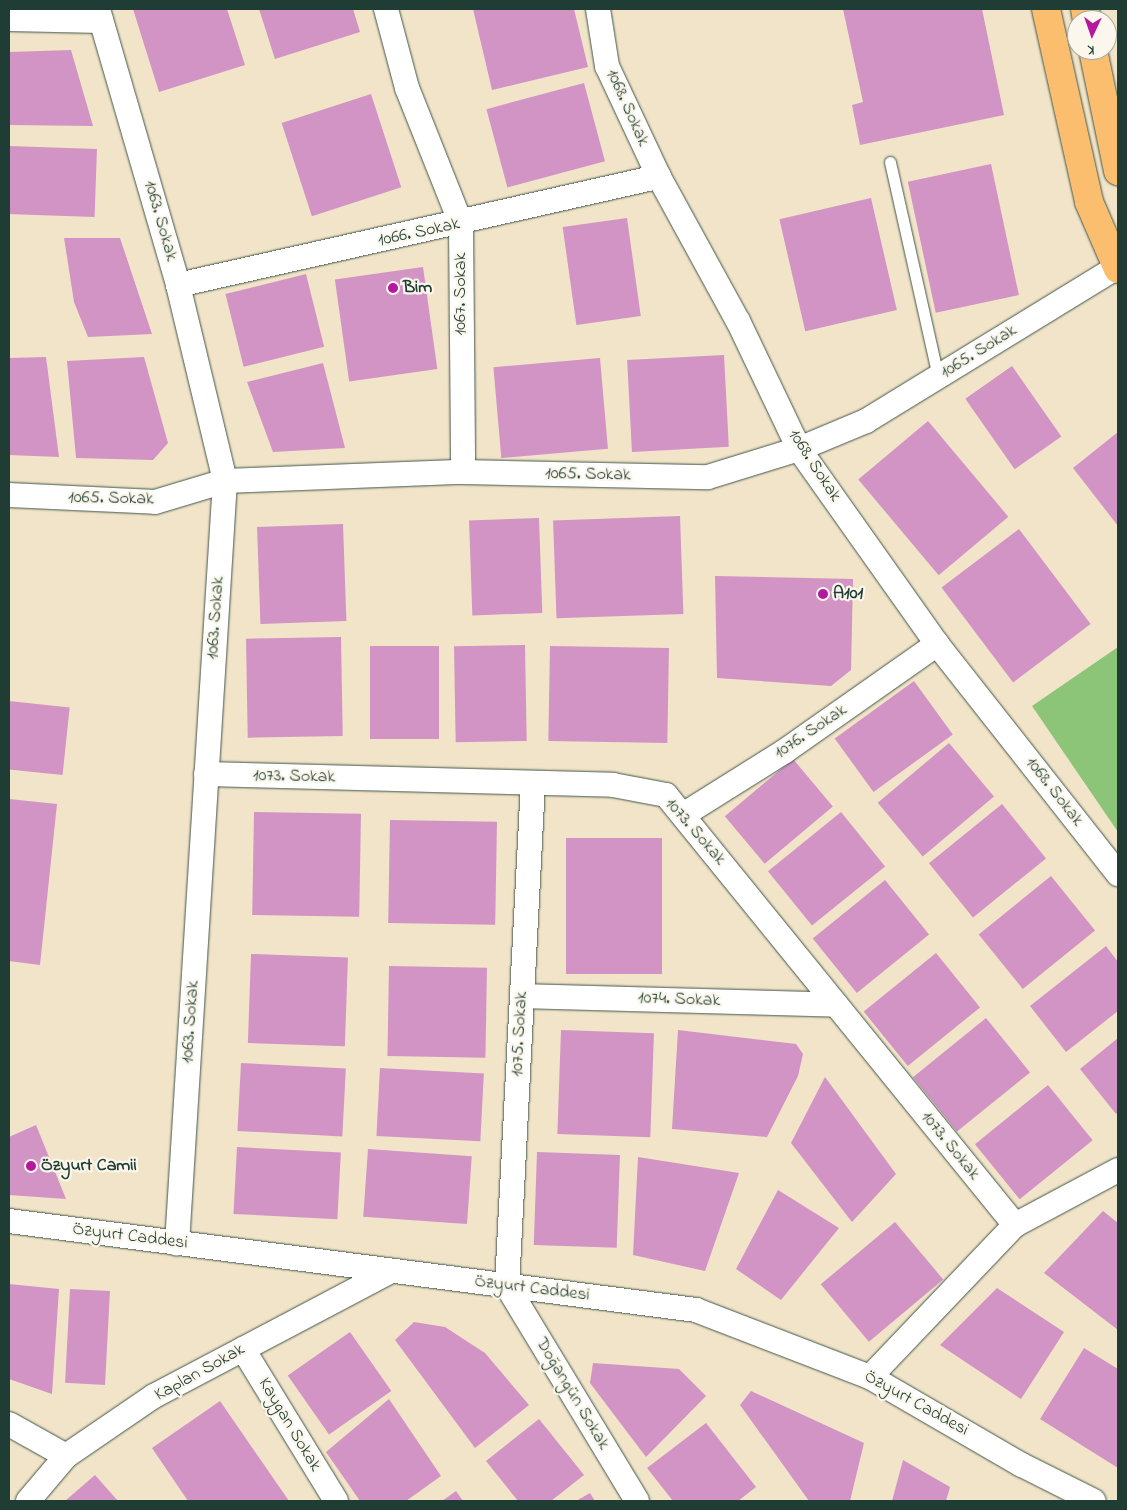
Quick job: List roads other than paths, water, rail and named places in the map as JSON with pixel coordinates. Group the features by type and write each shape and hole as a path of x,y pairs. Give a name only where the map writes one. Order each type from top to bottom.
{"main road":[{"path":"1046,9 1089,202 1118,268"},
{"path":"1095,60 1118,170"}],"street":[{"name":"1067. Sokak","path":"386,9 407,88 461,224 463,472"},
{"name":"1068. Sokak","path":"598,9 607,66 659,177 738,321 799,449 937,644 1118,874"},
{"path":"9,19 100,15"},
{"name":"1063. Sokak","path":"100,15 178,285 225,481 177,1243"},
{"name":"1066. Sokak","path":"178,285 461,224 659,177"},
{"name":"1065. Sokak","path":"9,495 155,502 225,481 463,472 708,477 799,449 866,421 1118,268"},
{"name":"1076. Sokak","path":"683,815 785,752 937,644"},
{"name":"1073. Sokak","path":"206,774 613,785 666,795 1015,1225"},
{"name":"1075. Sokak","path":"507,1286 533,783"},
{"name":"1074. Sokak","path":"522,996 836,1005"},
{"path":"870,1377 1015,1225 1116,1176"},
{"name":"Özyurt Caddesi","path":"9,1222 696,1310 870,1377 1022,1465"},
{"name":"Kaplan Sokak","path":"28,1501 66,1456 154,1396 392,1271"},
{"name":"Doğangün Sokak","path":"507,1286 637,1501"},
{"name":"Kaygan Sokak","path":"243,1349 336,1501"},
{"path":"9,1424 66,1456"},
{"path":"1022,1465 1068,1501"},
{"path":"1022,1465 1094,1501"}],"lane":[{"path":"890,162 938,377"}],"place":[{"name":"Bim","path":"393,288"},
{"name":"A101","path":"823,594"},
{"name":"Özyurt Camii","path":"31,1166"}]}
